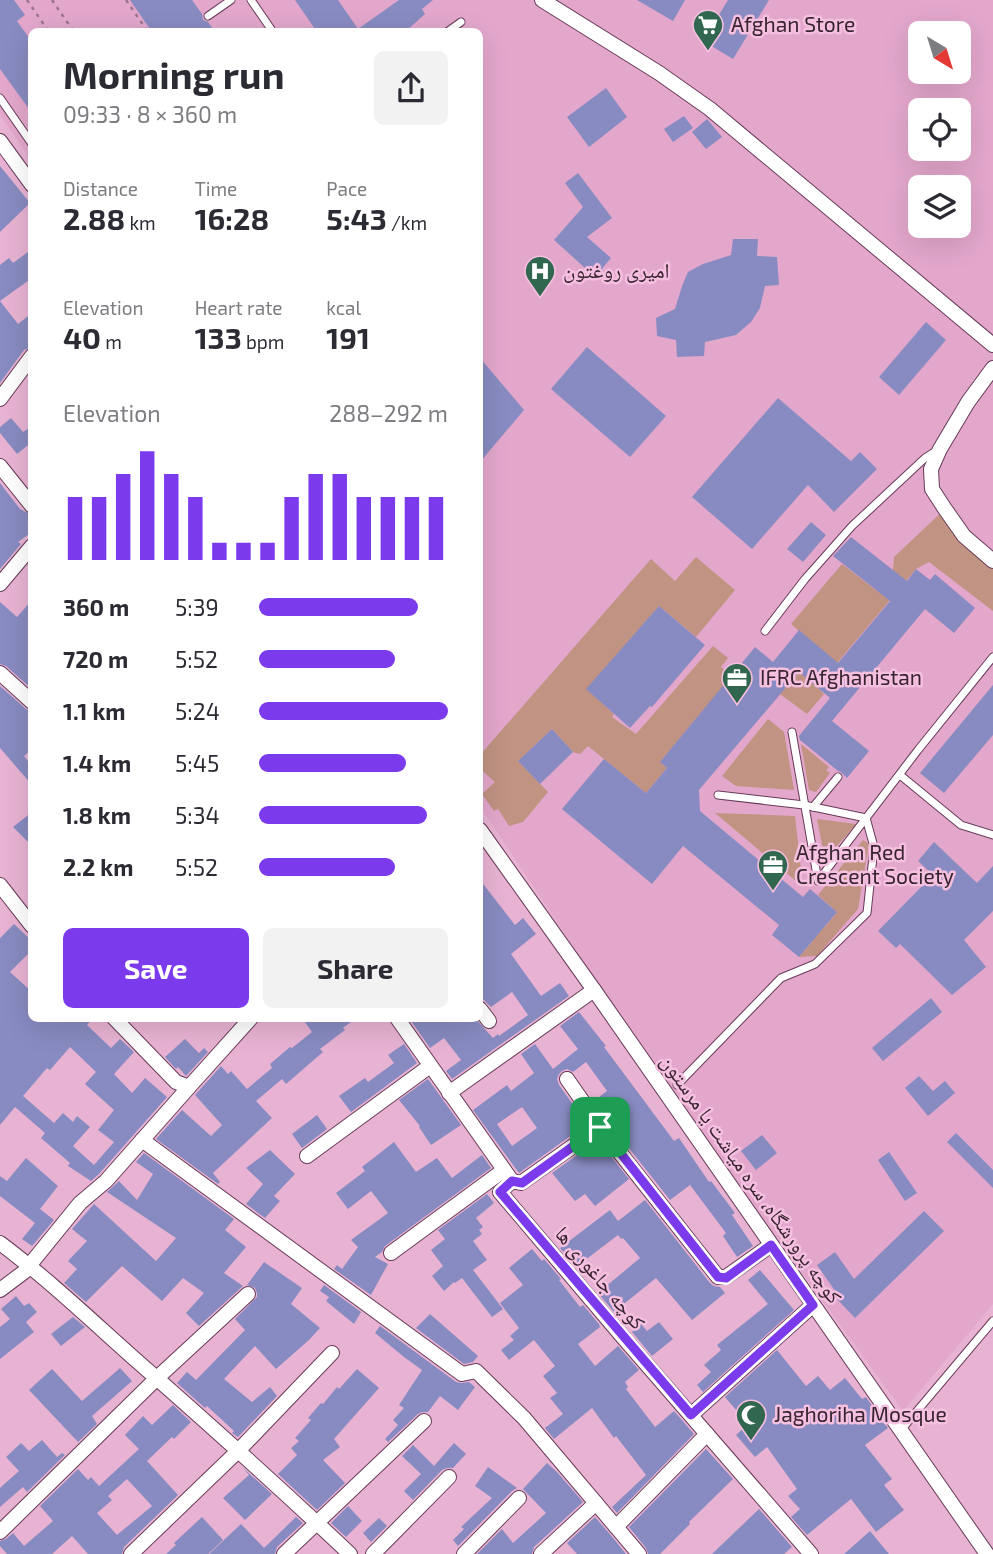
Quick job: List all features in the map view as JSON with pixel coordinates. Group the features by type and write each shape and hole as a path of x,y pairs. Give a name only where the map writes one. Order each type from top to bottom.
{"street":[{"path":"542,0 659,73 710,110 993,345"},
{"path":"0,141 28,180"},
{"path":"0,399 28,361"},
{"path":"993,368 968,402 931,469 932,489 964,536 993,561"},
{"path":"0,466 28,501"},
{"path":"0,584 28,551"},
{"path":"0,673 28,698"},
{"name":"کوچه پرورشگاه، سره میاشت یا مرستون","path":"483,834 987,1554"},
{"path":"0,884 28,921"},
{"path":"0,908 10,897"},
{"path":"449,1093 594,990"},
{"path":"483,1013 489,1021"},
{"path":"118,1022 176,1082 188,1087"},
{"path":"0,1290 24,1272 80,1203 106,1181 247,1022"},
{"path":"400,1022 508,1175 522,1183 600,1127"},
{"path":"307,1156 430,1066"},
{"path":"567,1079 600,1127 718,1277 726,1278 771,1245"},
{"path":"142,1140 462,1374 476,1371 524,1418 639,1554"},
{"path":"391,1254 508,1175"},
{"name":"کوچه جاغوری ها","path":"508,1175 500,1192 811,1554"},
{"path":"0,1243 30,1265 350,1554"},
{"path":"0,1532 157,1378 248,1294"},
{"path":"691,1415 813,1305"},
{"path":"131,1554 238,1451 332,1353"},
{"path":"284,1554 424,1421"},
{"path":"616,1527 707,1434"},
{"path":"373,1554 449,1477"},
{"path":"464,1554 519,1498"},
{"path":"541,1554 596,1503"}],"lane":[{"path":"208,16 231,0"},
{"path":"251,0 268,28"},
{"path":"453,28 461,22"},
{"path":"0,98 28,138"},
{"path":"765,631 805,579 852,526 925,458 940,449"},
{"path":"792,732 818,881 993,657"},
{"path":"900,775 961,825 993,835"},
{"path":"813,807 838,777"},
{"path":"718,795 804,805 866,818"},
{"path":"677,1085 781,978 815,964 867,913 874,847 866,818"},
{"path":"901,1430 993,1321"}],"path":[{"path":"27,0 46,28"},
{"path":"52,0 71,28"},
{"path":"126,0 145,28"}],"shaded area":[{"path":"0,0 993,0 993,1304 903,1411 669,1091 483,811 483,28 28,28 28,156 0,115"},
{"path":"945,509 993,561 993,611 929,562 916,569 817,687 824,694 807,714 780,694 819,648 791,624 842,564 877,591 893,570 894,557"},
{"path":"696,557 735,590 696,637 659,606 587,689 614,714 612,717 636,734 713,646 728,658 721,667 732,676 660,762 667,768 646,793 588,746 580,754 573,752 552,729 518,761 548,792 523,822 509,826 498,809 494,811 483,795 495,782 483,772 483,752 651,559 675,581"},
{"path":"768,719 784,732 794,790 736,786 722,776"},
{"path":"801,744 829,767 826,770 830,773 816,792 809,790"},
{"path":"715,813 795,816 803,887"},
{"path":"817,819 856,824 825,860"},
{"path":"863,840 869,844 858,909 817,956 799,957 812,942 819,922 825,927 837,912 818,895"}],"building":[{"path":"0,0 14,0 25,15 17,21 28,36 28,108 0,69"},
{"path":"130,0 192,0 203,20 212,28 149,28"},
{"path":"295,0 338,0 357,28 314,28"},
{"path":"399,0 433,0 422,9 425,14 409,28 359,28"},
{"path":"637,0 685,0 673,21"},
{"path":"728,0 769,0 733,59 703,41"},
{"path":"606,88 627,117 589,147 567,117"},
{"path":"684,116 693,128 673,142 664,129"},
{"path":"707,119 722,137 706,149 692,132"},
{"path":"0,166 28,201 28,205 0,232"},
{"path":"578,173 612,218 587,237 611,258 595,277 554,240 583,207 565,183"},
{"path":"733,239 758,239 757,256 777,257 779,285 765,286 760,308 751,322 736,335 705,342 704,356 677,357 676,340 657,336 656,318 675,309 688,272 731,255"},
{"path":"28,252 28,281 0,301 0,265 9,258 13,263"},
{"path":"0,301 18,324 28,316 28,348 24,350 0,383"},
{"path":"926,322 946,340 899,395 879,377"},
{"path":"587,347 666,416 630,457 551,389"},
{"path":"483,362 524,410 483,458"},
{"path":"778,398 851,461 860,452 877,469 834,512 808,485 752,549 692,497"},
{"path":"11,418 23,432 28,429 28,445 17,454 0,433 0,427"},
{"path":"0,483 20,509 28,513 28,535 18,542 21,544 0,569"},
{"path":"811,522 826,535 803,562 787,549"},
{"path":"851,537 907,581 916,569 930,580 935,574 975,608 954,633 925,609 832,721 869,751 847,778 800,740 799,736 830,698 799,672 699,790 700,811 803,897 810,889 837,912 799,957 772,935 779,925 683,846 652,884 562,809 604,759 646,793 667,768 660,762 755,647 773,662 799,630 838,663 890,601 833,556"},
{"path":"0,602 17,617 28,605 28,685 0,664"},
{"path":"659,606 705,645 652,707 650,706 630,728 586,689"},
{"path":"993,685 993,735 944,793 920,773"},
{"path":"0,686 28,710 28,752 24,756 28,761 28,780 0,748"},
{"path":"552,729 573,752 540,784 518,761"},
{"path":"28,815 28,842 13,827"},
{"path":"934,842 977,883 993,866 993,911 964,940 986,967 952,995 900,944 896,948 878,931 933,875 918,861"},
{"path":"483,884 515,925 523,918 536,934 511,954 541,996 560,983 569,996 452,1079 446,1071 461,1060 444,1038 430,1048 412,1022 479,1022 493,1038 528,1015 512,992 491,1007 484,1000"},
{"path":"14,924 28,937 28,954 10,972 28,988 28,1022 90,1022 87,1025 111,1048 120,1039 134,1052 114,1074 132,1093 145,1078 167,1097 91,1181 68,1166 70,1163 41,1138 45,1133 15,1107 0,1125 0,938","holes":["70,1047 96,1072 85,1084 114,1110 98,1130 114,1142 94,1165 73,1146 90,1127 77,1116 73,1122 63,1113 54,1123 23,1096"]},
{"path":"931,998 942,1012 883,1061 872,1048"},
{"path":"579,1012 674,1141 679,1138 709,1182 711,1181 735,1213 732,1215 753,1246 737,1257 723,1236 726,1233 690,1185 670,1200 594,1101 607,1091 586,1062 573,1072 567,1069 562,1071 557,1079 587,1124 519,1173 473,1110 507,1085 511,1091 534,1073 521,1054 535,1044 553,1069 578,1049 560,1026","holes":["522,1107 537,1128 512,1146 497,1124"]},
{"path":"305,1022 351,1022 343,1028 345,1030 320,1049 323,1052 286,1084 282,1079 256,1101 272,1118 213,1173 220,1182 218,1184 156,1139 182,1110 211,1136 222,1125 195,1095 221,1066 228,1074 231,1071 247,1089 272,1068 270,1064 312,1032"},
{"path":"185,1039 199,1053 204,1048 208,1052 186,1076 165,1057"},
{"path":"404,1044 417,1063 351,1112 339,1096 365,1078 368,1082 394,1063 388,1055"},
{"path":"919,1076 933,1091 945,1081 955,1093 928,1116 905,1088"},
{"path":"428,1079 461,1125 431,1145 399,1100"},
{"path":"317,1115 327,1129 302,1148 292,1134"},
{"path":"956,1133 993,1170 993,1188 947,1142"},
{"path":"762,1135 777,1153 756,1170 741,1151"},
{"path":"598,1140 629,1179 595,1206 585,1194 575,1201 552,1173"},
{"path":"394,1142 416,1172 437,1158 452,1178 482,1155 491,1168 385,1246 375,1257 388,1264 371,1295 334,1269 337,1265 342,1269 358,1247 351,1240 388,1213 371,1191 348,1209 336,1193 365,1171 362,1167"},
{"path":"270,1150 295,1174 274,1196 280,1201 265,1218 246,1204 263,1184 246,1168"},
{"path":"889,1152 917,1193 905,1201 878,1160"},
{"path":"144,1153 234,1219 225,1230 246,1247 224,1273 243,1286 199,1326 186,1313 204,1293 183,1278 162,1301 122,1266 86,1302 64,1283 77,1269 68,1261 87,1241 72,1229 94,1204 156,1261 176,1238 107,1192 119,1181 137,1200 153,1174 136,1162"},
{"path":"26,1158 58,1186 40,1209 54,1220 32,1246 22,1239 35,1223 0,1196 0,1176 7,1181"},
{"path":"487,1194 494,1203 476,1218 483,1227 479,1230 482,1234 473,1241 487,1260 473,1270 503,1309 492,1317 462,1278 444,1291 432,1276 443,1266 431,1250 445,1239 438,1230"},
{"path":"645,1200 710,1283 720,1287 725,1293 692,1320 656,1278 614,1312 598,1293 640,1258 618,1235 576,1267 560,1248 610,1210 618,1221"},
{"path":"924,1211 944,1231 855,1318 835,1297 838,1295 817,1265 835,1252 854,1279"},
{"path":"532,1249 561,1279 559,1280 580,1307 583,1305 599,1324 600,1327 578,1344 595,1366 618,1346 639,1370 625,1382 628,1387 626,1389 655,1427 674,1411 694,1434 617,1513 612,1507 646,1475 592,1408 554,1439 545,1428 563,1414 550,1398 557,1393 543,1376 555,1366 534,1340 509,1360 501,1350 514,1340 510,1336 519,1328 500,1303 523,1285 509,1268"},
{"path":"264,1262 302,1288 291,1304 320,1328 276,1369 255,1346 224,1379 252,1402 270,1387 277,1396 238,1437 207,1406 205,1408 177,1383 187,1372 196,1380 245,1330 235,1319 257,1297 255,1288 247,1285"},
{"path":"760,1270 794,1310 703,1392 697,1385 711,1372 704,1365 721,1350 717,1345 768,1304 748,1280"},
{"path":"324,1285 361,1312 354,1324 326,1301 329,1297 320,1291"},
{"path":"16,1296 24,1306 29,1303 37,1312 26,1322 34,1332 0,1359 0,1327 10,1319 1,1309"},
{"path":"430,1314 478,1356 473,1362 464,1364 416,1328"},
{"path":"73,1317 85,1327 61,1346 51,1334"},
{"path":"659,1322 673,1339 652,1356 632,1332 641,1324 647,1331"},
{"path":"380,1326 456,1382 469,1382 475,1387 458,1410 440,1396 428,1412 418,1414 388,1442 385,1439 398,1425 393,1420 404,1408 399,1405 422,1370 375,1333"},
{"path":"777,1350 806,1386 818,1376 830,1390 845,1378 862,1399 866,1397 888,1428 865,1445 892,1479 884,1485 904,1510 876,1532 851,1499 807,1535 791,1517 800,1509 788,1496 797,1489 767,1447 755,1457 736,1435 748,1424 725,1397"},
{"path":"120,1368 132,1381 92,1416 97,1424 78,1442 29,1390 52,1369 82,1401"},
{"path":"357,1369 379,1388 334,1439 340,1447 323,1460 345,1483 317,1510 278,1474 297,1455 291,1448 299,1441 295,1438 311,1420 308,1418"},
{"path":"173,1405 191,1422 147,1461 178,1495 124,1547 122,1554 88,1554 72,1536 52,1554 7,1554 0,1546 0,1541 13,1533 24,1546 53,1521 40,1506 78,1469 88,1480 91,1477 99,1486 139,1449 125,1435 143,1416 152,1425","holes":["127,1479 152,1506 117,1535 97,1513 112,1500 108,1496"]},
{"path":"42,1440 57,1457 62,1453 65,1455 27,1492 23,1487 0,1507 0,1488 19,1471 6,1457 21,1443 29,1451"},
{"path":"454,1443 466,1454 453,1468 442,1470 413,1500 404,1491 421,1474 402,1456 413,1445 434,1466"},
{"path":"706,1449 733,1479 660,1554 648,1554 629,1527"},
{"path":"547,1463 583,1502 534,1547 532,1554 477,1554 502,1529 513,1543 546,1513 523,1489"},
{"path":"488,1467 517,1488 458,1546 453,1540 464,1529 461,1527 492,1498 475,1486"},
{"path":"243,1468 272,1494 245,1520 223,1498 249,1475"},
{"path":"348,1506 362,1521 346,1537 331,1523"},
{"path":"759,1509 792,1547 784,1554 712,1554"},
{"path":"202,1517 223,1540 208,1554 166,1554 176,1545 174,1543"},
{"path":"296,1517 303,1523 277,1547 275,1554 209,1554 241,1524 264,1548"},
{"path":"595,1517 626,1554 577,1554 567,1543"},
{"path":"379,1518 387,1526 371,1542 363,1533"},
{"path":"870,1531 889,1554 844,1554"}],"place":[{"name":"Afghan Store","path":"708,52"},
{"name":"امیری روغتون","path":"540,298"},
{"name":"IFRC Afghanistan","path":"737,705"},
{"name":"Afghan Red Crescent Society","path":"773,892"},
{"name":"Jaghoriha Mosque","path":"751,1442"}],"route":[{"path":"600,1127 718,1277 726,1278 771,1245 813,1305 691,1415 500,1192 512,1181 522,1183 600,1127"}]}
